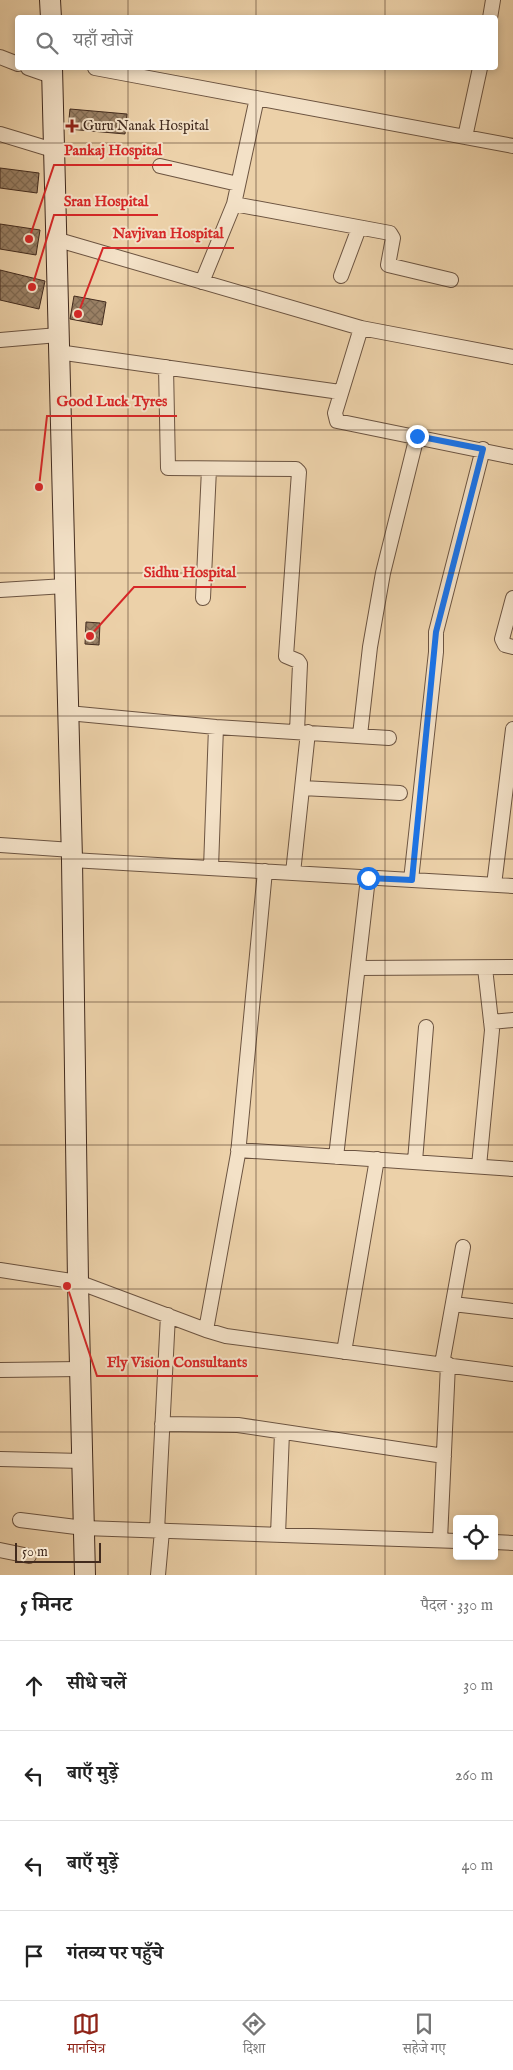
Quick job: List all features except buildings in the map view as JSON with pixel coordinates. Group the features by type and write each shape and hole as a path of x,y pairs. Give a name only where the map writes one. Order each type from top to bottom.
{"main road":[{"path":"50,0 51,15"},
{"path":"51,72 72,855 78,1282 85,1575"}],"street":[{"path":"490,15 493,0"},
{"path":"0,57 15,63"},
{"path":"106,70 513,146"},
{"path":"466,137 480,70"},
{"path":"202,282 234,204 257,98"},
{"path":"0,134 53,150"},
{"path":"160,166 238,184"},
{"path":"234,204 392,235 388,265 451,280"},
{"path":"341,276 359,228"},
{"path":"55,239 361,328 513,357"},
{"path":"361,328 334,413 336,421 483,449 513,457"},
{"path":"0,340 58,344 166,367 340,392"},
{"path":"166,367 167,466 172,469 296,469 300,472 286,656 298,661 300,664 303,731 302,788 293,873"},
{"path":"360,735 370,648 384,573 417,436"},
{"path":"412,880 436,632 483,449"},
{"path":"203,598 210,469"},
{"path":"0,590 65,586"},
{"path":"513,598 502,639 505,645 513,647"},
{"path":"68,713 389,738"},
{"path":"211,868 216,726"},
{"path":"494,885 513,729"},
{"path":"302,788 400,793"},
{"path":"0,845 72,855 211,868 513,886"},
{"path":"206,1330 238,1150 265,871"},
{"path":"336,1157 368,878"},
{"path":"358,968 513,967"},
{"path":"479,1166 491,1022 485,968"},
{"path":"491,1022 513,1020"},
{"path":"415,1161 426,1027"},
{"path":"238,1150 513,1169"},
{"path":"344,1352 377,1159"},
{"path":"440,1540 444,1456 445,1364 463,1247"},
{"path":"0,1270 78,1282 226,1336 513,1374"},
{"path":"453,1304 513,1311"},
{"path":"158,1575 162,1424 168,1315"},
{"path":"0,1370 80,1369"},
{"path":"162,1424 238,1425 444,1456"},
{"path":"278,1535 282,1432"},
{"path":"0,1459 82,1461"},
{"path":"20,1520 84,1528 453,1541"},
{"path":"498,1542 513,1543"},
{"path":"0,1550 29,1556"}],"place":[{"name":"Guru Nanak Hospital","path":"72,126"},
{"name":"Pankaj Hospital","path":"29,239"},
{"name":"Sran Hospital","path":"32,287"},
{"name":"Navjivan Hospital","path":"78,314"},
{"name":"Good Luck Tyres","path":"39,487"},
{"name":"Sidhu Hospital","path":"90,636"},
{"name":"Fly Vision Consultants","path":"67,1286"}],"route":[{"path":"368,878 412,880 436,652 436,632 483,449 417,436"}]}
